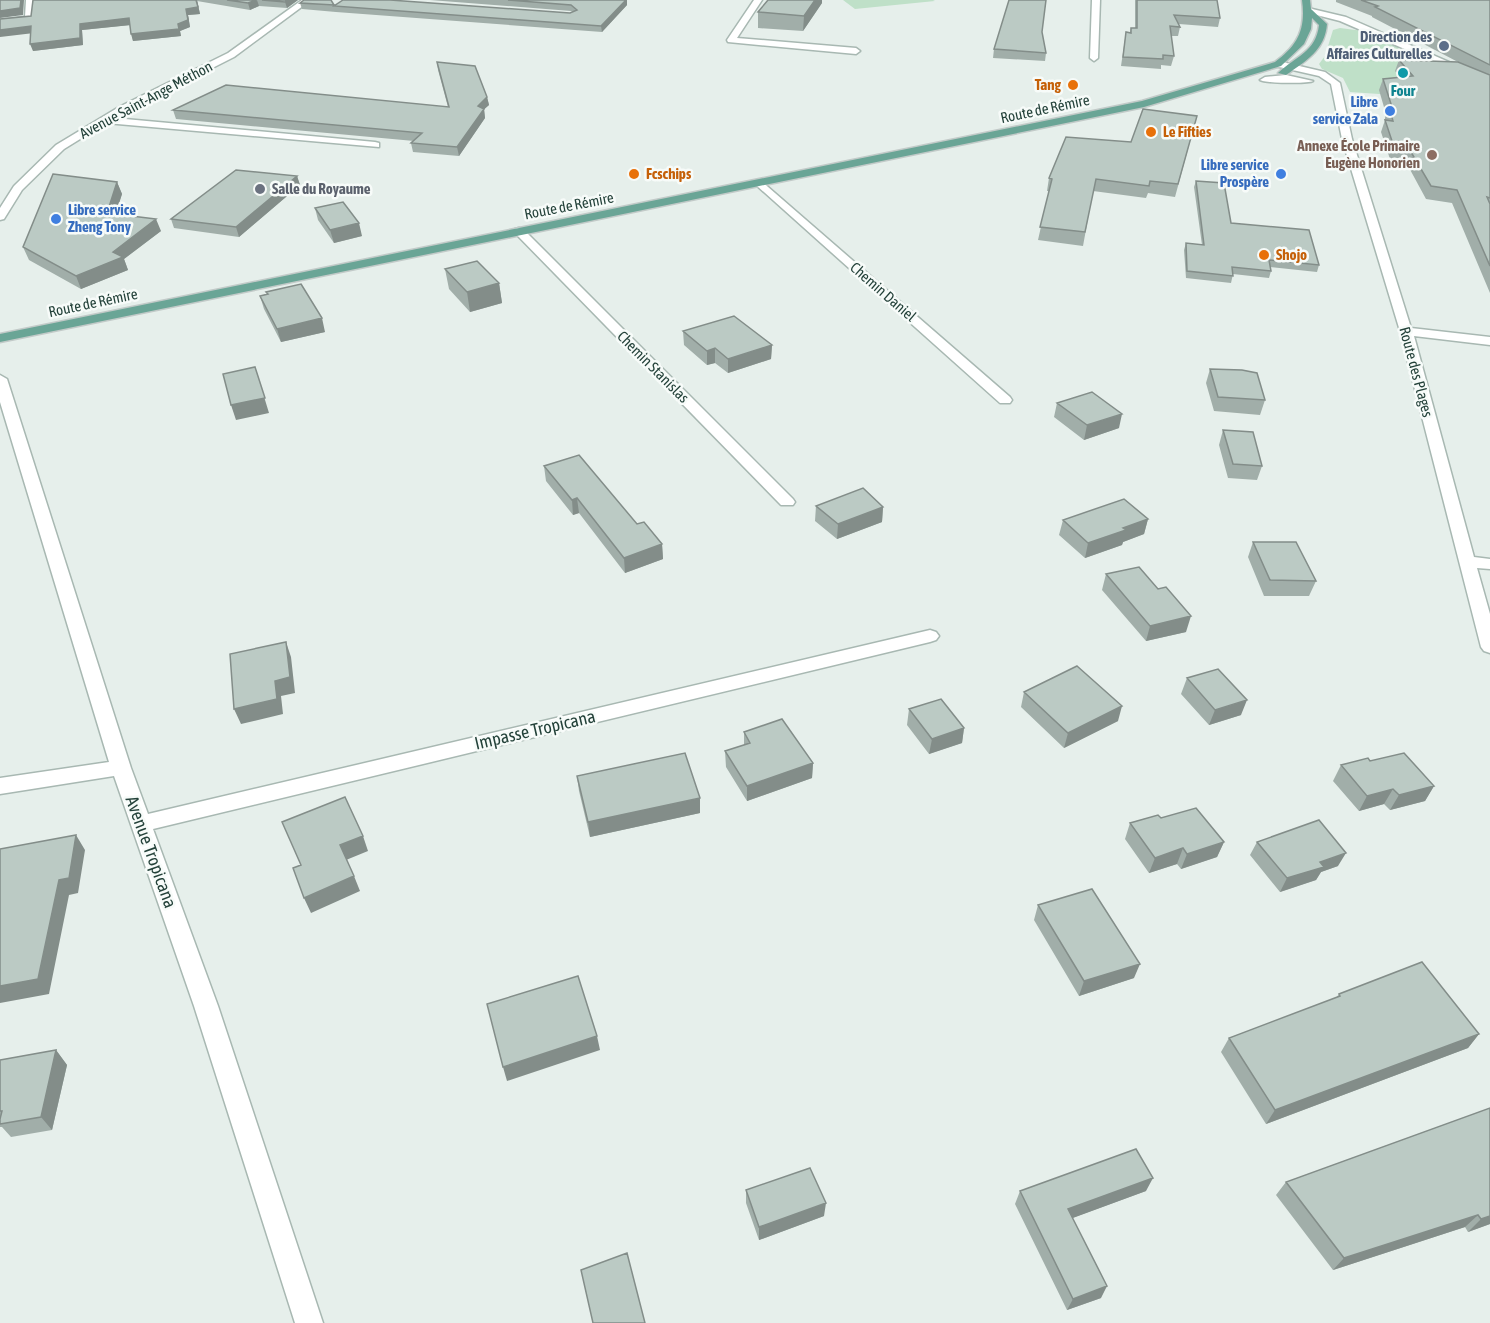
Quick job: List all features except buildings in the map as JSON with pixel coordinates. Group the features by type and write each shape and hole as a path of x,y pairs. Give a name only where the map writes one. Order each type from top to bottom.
{"main road":[{"path":"1254,83 1304,61 1317,48 1323,32 1323,24 1308,13 1306,0"},
{"name":"Route de Rémire","path":"0,338 1144,104 1278,64 1292,54 1305,39 1308,13"},
{"name":"Route de Rémire","path":"1144,104 1180,100 1244,86"}],"street":[{"path":"0,22 29,19 30,0"},
{"name":"Avenue Saint-Ange Méthon","path":"0,217 18,188 60,147 104,120 231,55 307,0"},
{"path":"758,0 731,40 856,51"},
{"path":"1094,58 1096,0"},
{"path":"1308,13 1332,15 1490,83"},
{"path":"1323,24 1373,31"},
{"name":"Route des Plages","path":"1278,64 1333,80 1340,99 1347,139 1406,331 1490,647"},
{"name":"Route des Plages","path":"1292,67 1295,74 1331,90 1340,99"},
{"name":"Route des Plages","path":"1265,80 1286,78 1314,82"},
{"path":"104,120 375,145"},
{"name":"Chemin Daniel","path":"760,183 1005,400"},
{"name":"Chemin Stanislas","path":"519,231 788,502"},
{"path":"1406,331 1490,341"},
{"name":"Avenue Tropicana","path":"0,379 121,768 206,1006 309,1323"},
{"path":"1466,562 1490,564"},
{"name":"Impasse Tropicana","path":"140,824 930,636"},
{"path":"0,786 121,768"}],"green space":[{"path":"843,0 933,0 935,1 855,9"},
{"path":"1340,28 1371,32 1433,60 1437,98 1350,92 1343,78 1322,69 1319,64 1325,56 1333,30"}],"place":[{"name":"Direction des Affaires Culturelles","path":"1444,46"},
{"name":"Four","path":"1403,73"},
{"name":"Tang","path":"1073,85"},
{"name":"Libre service Zala","path":"1390,111"},
{"name":"Le Fifties","path":"1151,132"},
{"name":"Annexe École Primaire Eugène Honorien","path":"1432,155"},
{"name":"Fcschips","path":"634,174"},
{"name":"Libre service Prospère","path":"1281,174"},
{"name":"Salle du Royaume","path":"260,189"},
{"name":"Libre service Zheng Tony","path":"56,219"},
{"name":"Shojo","path":"1264,255"}]}
